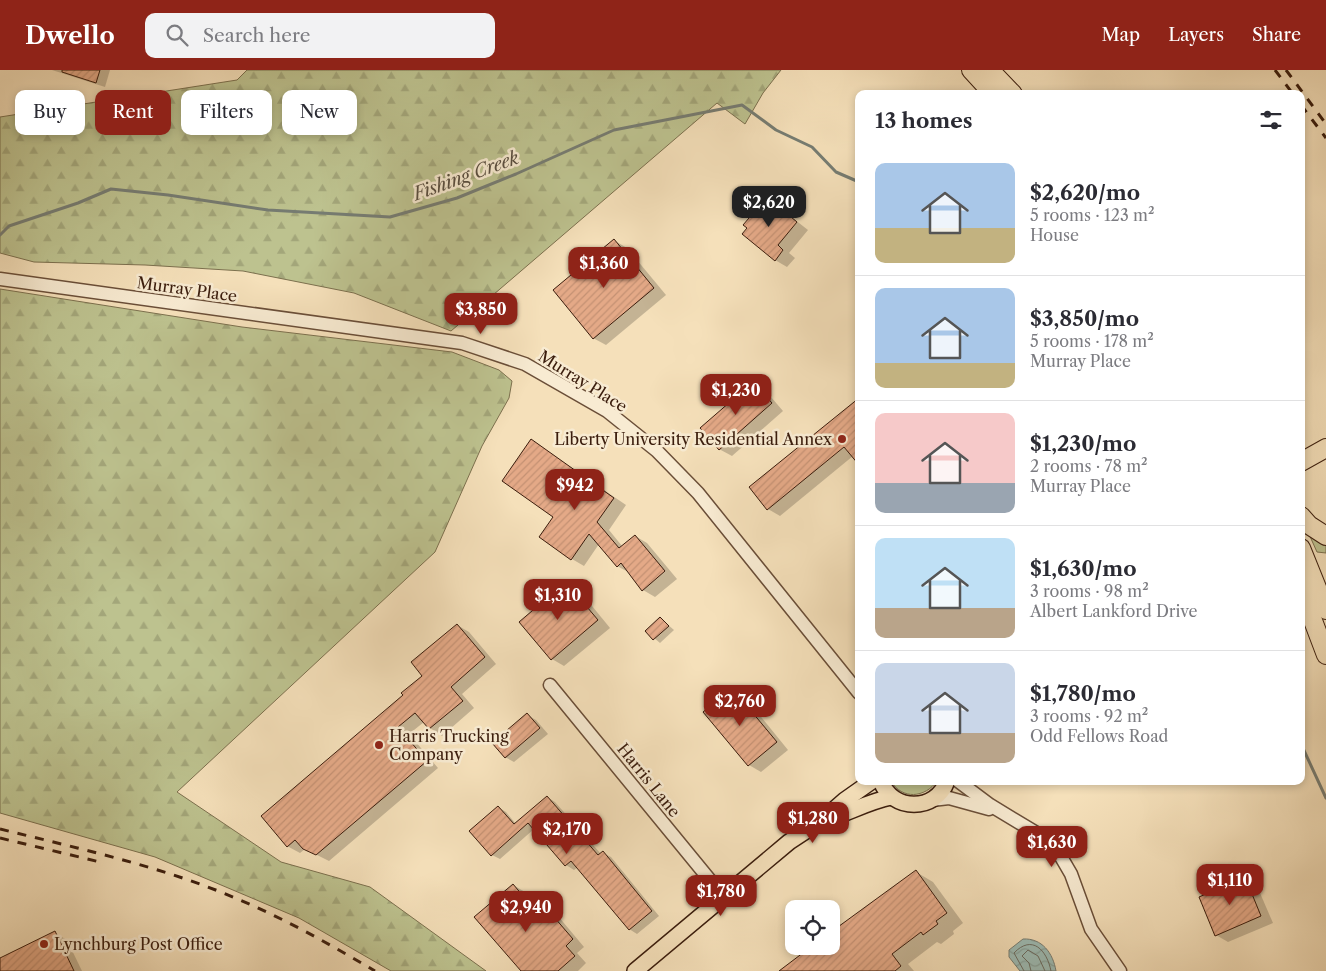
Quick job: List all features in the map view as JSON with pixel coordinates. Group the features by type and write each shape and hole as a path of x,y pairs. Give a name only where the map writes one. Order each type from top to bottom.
{"highway":[{"path":"971,70 989,90"},
{"path":"990,70 1009,90"},
{"path":"1305,461 1326,448"},
{"path":"1305,462 1326,458"},
{"path":"1305,520 1326,536"},
{"path":"1305,558 1326,610"},
{"path":"1305,599 1326,655"},
{"path":"1305,629 1326,670"}],"main road":[{"path":"635,971 789,842 821,821 845,800 866,785"},
{"path":"884,785 891,797"},
{"path":"821,821 847,813 865,803 891,797 911,805 932,800 942,791 945,785"}],"street":[{"name":"Murray Place","path":"0,279 462,343 525,364 607,411 657,452 698,493 855,689"},
{"name":"Harris Lane","path":"550,685 723,896"},
{"path":"964,785 1003,813 1038,832 1053,843 1072,874 1091,929 1120,971"},
{"path":"932,800 941,798 960,800 1003,813"}],"green space":[{"path":"247,70 781,70 763,93 745,124 717,103 451,331 354,293 243,271 145,265 34,262 0,253 0,117 15,115 15,135 85,135 85,104 95,102 95,135 171,135 171,90 237,80"},
{"path":"0,289 242,327 452,352 499,370 512,381 509,398 482,446 435,552 177,792 281,862 370,887 486,971 391,971 299,918 155,857 0,813"},
{"path":"1308,532 1326,542 1326,553 1317,552"},
{"path":"894,785 934,785 926,791 914,794 907,794"}],"water":[{"path":"1023,939 1036,941 1046,948 1052,958 1056,971 1020,971 1009,957 1009,950"}],"building":[{"path":"62,70 100,70 96,83 62,72"},
{"path":"767,197 797,222 778,245 783,250 775,261 742,234 747,228 743,225"},
{"path":"614,239 654,288 593,339 553,290"},
{"path":"753,382 772,403 719,450 700,428"},
{"path":"855,401 855,460 844,447 767,510 749,487"},
{"path":"531,439 614,498 597,522 619,548 635,535 665,571 642,591 621,563 617,567 589,534 571,560 539,537 553,517 502,481"},
{"path":"566,582 598,620 551,660 519,622"},
{"path":"660,617 669,626 653,640 645,631"},
{"name":"Harris Trucking Company","path":"457,624 485,657 451,687 463,701 429,729 415,713 398,727 427,761 316,855 303,849 295,840 287,847 261,816 403,695 401,693 422,676 411,662"},
{"path":"732,688 777,742 748,766 703,712"},
{"path":"527,713 540,728 505,758 492,743"},
{"path":"547,796 598,855 603,851 652,911 629,930 571,861 565,866 528,823 491,856 469,831 498,806 514,824"},
{"path":"916,870 947,913 936,921 938,924 923,935 921,932 892,954 901,966 895,971 779,971 800,955 840,955 840,925"},
{"path":"1245,877 1261,916 1215,936 1199,897"},
{"path":"513,884 533,908 541,902 573,939 566,946 575,956 558,971 521,971 474,917"},
{"name":"Lynchburg Post Office","path":"55,931 74,971 0,971 0,958"}],"waterway":[{"name":"Fishing Creek","path":"0,235 9,226 78,203 111,189 168,195 268,210 390,217 457,198 614,130 742,105 776,130 812,147 836,172 855,180"},
{"name":"Fishing Creek","path":"1305,753 1326,798"}],"railway":[{"path":"1275,70 1290,90"},
{"path":"1286,70 1301,90"},
{"path":"1305,96 1326,124"},
{"path":"1305,110 1326,138"},
{"path":"0,829 152,868 211,888 292,924 375,971"},
{"path":"0,838 100,862"}],"place":[{"name":"Liberty University Residential Annex","path":"842,439"},
{"name":"Harris Trucking Company","path":"379,745"},
{"name":"Lynchburg Post Office","path":"44,944"}]}
